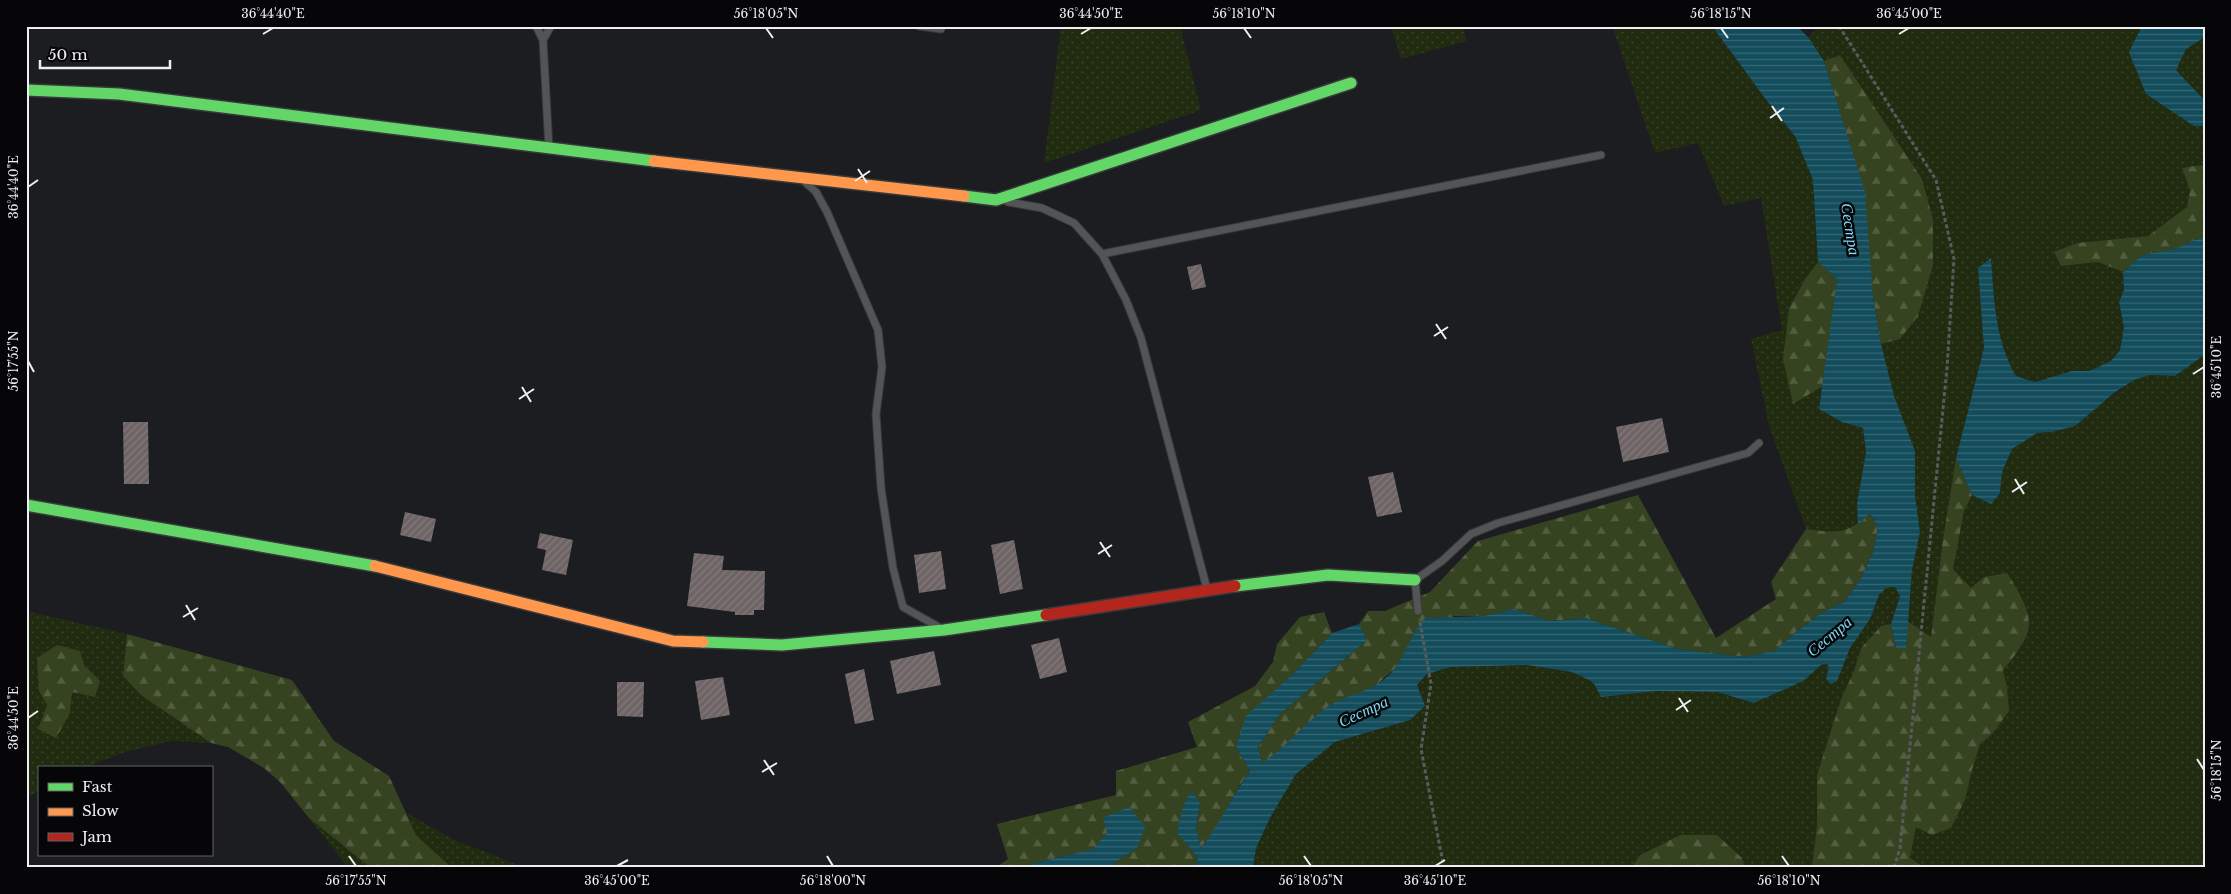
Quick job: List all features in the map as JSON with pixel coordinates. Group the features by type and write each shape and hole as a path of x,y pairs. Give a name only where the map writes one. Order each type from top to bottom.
{"street":[{"path":"26,90 119,94 803,180 996,200 1351,83"},
{"path":"26,505 370,565 673,641 782,645 944,630 1207,590 1328,575 1415,580"}],"lane":[{"path":"536,26 543,40 549,149"},
{"path":"543,40 551,26"},
{"path":"919,26 941,29"},
{"path":"1102,254 1601,155"},
{"path":"803,180 816,192 827,212 878,330 882,368 876,414 881,488 893,568 903,607 944,630"},
{"path":"996,200 1042,208 1074,223 1102,254 1126,300 1141,338 1207,590"},
{"path":"1418,612 1415,580 1442,561 1471,534 1498,523 1748,454 1759,443"}],"path":[{"path":"1839,26 1936,180 1954,259 1947,368 1901,838 1894,868"},
{"path":"1418,612 1431,684 1420,749 1444,868"}],"green space":[{"path":"1061,26 1180,26 1201,110 1044,163"},
{"path":"1391,26 1463,26 1467,41 1401,59"},
{"path":"1612,26 1712,26 1795,136 1813,180 1818,262 1805,279 1789,309 1793,404 1823,386 1819,409 1842,422 1863,428 1866,452 1857,504 1858,525 1835,533 1806,529 1769,426 1751,339 1782,330 1761,198 1724,206 1698,143 1655,153"},
{"path":"1819,26 2205,26 2205,167 2201,165 2182,168 2190,190 2187,207 2148,236 2077,243 2061,266 2098,262 2123,272 2124,290 2119,302 2124,327 2120,350 2111,361 2089,371 2072,371 2035,382 2016,376 2009,362 2000,334 1991,258 1978,268 1984,348 1956,458 1943,539 1931,638 1907,621 1912,570 1920,532 1915,495 1881,344 1900,339 1878,114 1840,55 1824,61 1808,37"},
{"path":"1840,55 1922,179 1933,220 1933,265 1918,316 1900,339 1881,344 1843,122 1824,61"},
{"path":"2201,165 2205,167 2205,236 2174,249 2142,255 2123,272 2098,262 2061,266 2054,252 2077,243 2148,236 2187,207 2190,190 2182,168"},
{"path":"1818,262 1837,279 1823,386 1793,404 1783,359 1789,309 1805,279"},
{"path":"2205,354 2205,868 1921,868 1921,865 1910,858 1916,827 1950,828 1965,800 1980,744 1993,733 2007,687 2003,670 2018,652 1984,577 1971,589 1953,569 1964,511 1972,495 1991,503 2000,493 2002,472 2012,449 2037,433 2052,432 2095,408 2134,380 2150,375 2175,376"},
{"path":"1956,458 1972,495 1964,511 1953,569 1971,588 1984,577 2007,573 2027,611 2029,629 2027,635 2003,670 2009,711 1993,733 1980,744 1965,800 1951,828 1932,835 1916,827 1910,858 1921,865 1921,868 1812,868 1817,824 1817,775 1841,699 1854,671 1861,648 1881,626 1891,624 1896,648 1906,648 1907,621 1931,637 1943,539"},
{"path":"1638,495 1716,638 1776,599 1771,582 1806,529 1841,531 1855,525 1870,513 1878,528 1873,552 1860,580 1844,602 1823,612 1774,651 1744,657 1678,649 1586,618 1549,621 1514,609 1484,616 1454,616 1374,687 1324,709 1289,743 1262,764 1258,747 1279,715 1367,640 1359,624 1368,611 1385,611 1430,592 1478,541"},
{"path":"1887,587 1896,587 1900,596 1891,624 1881,626 1861,648 1854,671 1841,699 1817,775 1817,824 1812,868 1746,868 1742,858 1717,835 1680,835 1640,854 1631,868 1253,868 1256,848 1271,816 1296,774 1335,742 1410,720 1417,685 1427,674 1450,667 1527,665 1572,672 1593,682 1601,697 1657,691 1717,692 1754,703 1802,681 1821,665 1827,664 1837,681 1850,648 1870,619 1879,595"},
{"path":"26,611 127,634 123,676 211,743 171,741 125,752 89,766 38,766 38,792 26,798","holes":["84,665 100,681 95,697 72,691 70,713 38,729 47,705"]},
{"path":"1324,612 1332,633 1292,675 1236,747 1250,771 1240,785 1220,823 1200,849 1196,828 1200,803 1177,833 1198,858 1195,868 1113,868 1114,863 1137,848 1107,833 1094,849 1015,868 995,868 1008,859 997,824 1116,795 1116,771 1197,747 1188,722 1255,686 1273,662 1277,644 1300,617"},
{"path":"127,634 292,680 334,741 389,776 416,835 452,868 371,868 309,818 280,782 264,768 228,747 211,743 141,695 123,676"},
{"path":"57,645 80,651 84,665 100,681 95,697 72,692 70,713 56,738 38,729 47,705 39,691 37,658"},
{"path":"407,813 452,839 526,868 452,868 416,835"},
{"path":"309,818 371,868 348,868"},
{"path":"1680,835 1717,835 1742,858 1746,868 1631,868 1640,855"}],"water":[{"name":"Сестра","path":"1712,26 1797,26 1808,37 1824,61 1865,192 1873,297 1881,344 1894,396 1915,451 1915,495 1920,532 1912,570 1906,648 1896,648 1891,624 1900,596 1895,587 1887,587 1879,595 1870,619 1850,648 1837,681 1831,684 1826,679 1829,667 1827,664 1821,665 1803,681 1754,703 1717,692 1657,691 1601,697 1593,682 1572,672 1527,665 1450,667 1427,674 1417,685 1425,706 1410,720 1335,742 1296,774 1271,816 1256,848 1253,868 1195,868 1198,858 1177,833 1183,807 1191,791 1200,803 1196,828 1201,848 1250,771 1236,747 1246,716 1292,675 1332,633 1359,624 1367,640 1279,715 1258,747 1262,763 1323,710 1332,704 1370,688 1388,676 1399,662 1416,630 1425,618 1484,616 1514,609 1549,621 1586,618 1678,649 1744,657 1774,651 1823,612 1844,602 1860,580 1873,552 1878,528 1870,513 1858,525 1857,504 1866,452 1863,428 1842,422 1819,409 1837,279 1818,262 1813,180 1795,136"},
{"path":"2142,26 2205,26 2205,37 2186,49 2176,70 2205,101 2205,126 2194,126 2146,94 2129,52"},
{"path":"2205,236 2205,354 2175,376 2150,375 2134,380 2114,393 2075,426 2052,432 2037,433 2012,449 2002,472 2000,493 1991,504 1972,495 1956,458 1984,348 1978,268 1991,258 1997,319 2004,348 2016,376 2035,382 2072,371 2089,371 2111,361 2120,350 2124,327 2119,302 2124,290 2123,272 2142,255 2174,249"},
{"path":"1129,807 1145,827 1137,848 1114,863 1113,868 1015,868 1093,849 1107,833 1103,818"}],"building":[{"path":"1201,264 1206,287 1192,290 1187,267"},
{"path":"1662,418 1669,452 1623,462 1616,427"},
{"path":"123,422 148,422 149,484 124,484"},
{"path":"1393,472 1402,512 1377,517 1368,477"},
{"path":"405,512 436,519 431,542 400,535"},
{"path":"540,533 573,540 566,575 542,570 546,550 537,548"},
{"path":"1014,540 1023,589 1000,594 991,545"},
{"path":"941,551 946,589 919,593 914,555"},
{"path":"694,553 724,556 722,570 765,571 764,610 754,610 754,615 735,615 735,612 687,606"},
{"path":"1059,638 1067,672 1040,679 1031,645"},
{"path":"934,651 941,685 897,694 890,661"},
{"path":"864,669 874,720 855,724 845,674"},
{"path":"723,677 730,715 701,720 695,681"},
{"path":"617,682 644,682 643,717 617,716"}],"traffic: fast":[{"path":"964,196 996,200 1351,83"},
{"path":"26,90 119,94 654,161"},
{"path":"26,505 375,566"},
{"path":"1235,586 1328,575 1415,580"},
{"path":"703,642 782,645 944,630 1046,615"}],"traffic: slow":[{"path":"654,161 964,196"},
{"path":"375,566 673,641 703,642"}],"traffic: jam":[{"path":"1046,615 1235,586"}]}
